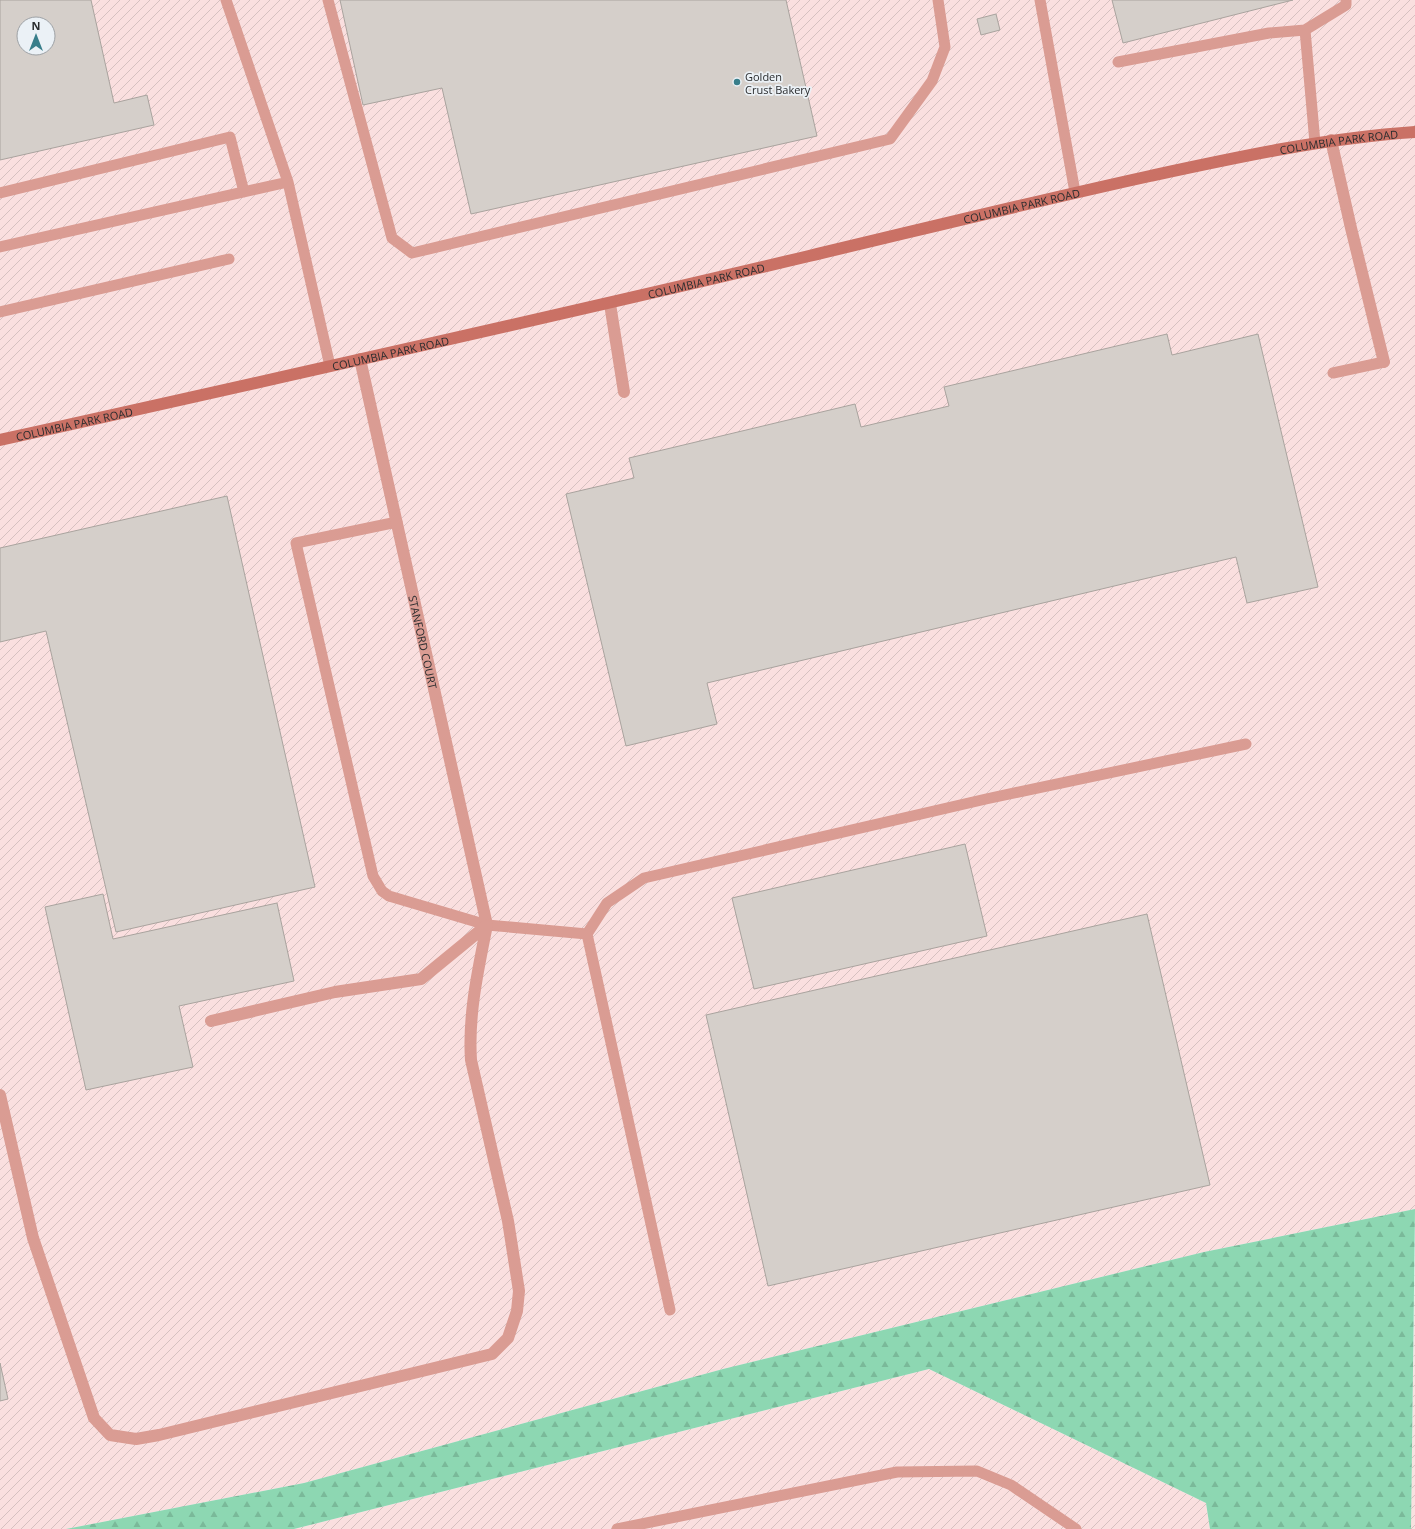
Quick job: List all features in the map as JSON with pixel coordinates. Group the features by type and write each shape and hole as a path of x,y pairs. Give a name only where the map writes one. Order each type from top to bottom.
{"street":[{"name":"COLUMBIA PARK ROAD","path":"0,440 610,304 1076,192 1265,151 1331,140 1415,132"},
{"path":"1331,140 1350,228 1384,362"},
{"path":"610,304 624,392"},
{"name":"STANFORD COURT","path":"360,360 487,925"},
{"path":"211,1021 335,992 421,979 487,925"},
{"path":"0,1095 33,1238 94,1418 110,1435 136,1439 159,1435 492,1354 508,1338 517,1310 519,1291 508,1221 471,1060 470,1044 475,987 487,925"}],"lane":[{"path":"226,0 288,182 330,366"},
{"path":"328,0 392,238 412,253 890,139 932,82 945,47 938,0"},
{"path":"1040,0 1076,192"},
{"path":"1118,62 1269,33 1305,30 1346,4 1346,0"},
{"path":"1305,30 1316,143"},
{"path":"0,193 230,137 244,192"},
{"path":"0,247 288,182"},
{"path":"0,312 229,259"},
{"path":"1333,373 1384,362"},
{"path":"397,522 296,543 369,861 377,884 389,896 487,925 586,934"},
{"path":"670,1310 586,934 607,903 644,878 994,798 1246,744"},
{"path":"617,1529 897,1472 977,1470 1011,1485 1076,1529"}],"shaded area":[{"path":"0,0 1415,0 1415,1209 1204,1252 723,1369 304,1483 66,1529 0,1529"},
{"path":"1415,1240 1415,1529 1411,1529"},
{"path":"929,1369 1206,1503 1210,1529 294,1529"}],"green space":[{"path":"1415,1209 1411,1529 1210,1529 1206,1503 929,1369 294,1529 66,1529 304,1483 723,1369 1204,1252"}],"building":[{"path":"0,0 91,0 114,103 147,95 154,125 0,160"},
{"path":"340,0 786,0 817,136 471,214 442,88 363,105"},
{"path":"1112,0 1293,0 1123,43"},
{"path":"996,14 1000,30 981,35 977,19"},
{"path":"1167,334 1172,355 1258,334 1318,587 1247,603 1236,557 707,683 717,724 626,746 566,494 634,478 629,458 855,404 861,427 949,406 944,387"},
{"path":"227,496 315,887 116,932 46,631 0,642 0,548"},
{"path":"965,844 987,936 754,989 732,898"},
{"path":"103,894 113,939 277,903 294,981 179,1006 193,1067 86,1090 45,907"},
{"path":"1147,914 1210,1185 768,1286 706,1015"},
{"path":"0,1363 8,1399 0,1401"}],"place":[{"name":"Golden Crust Bakery","path":"737,82"}]}
